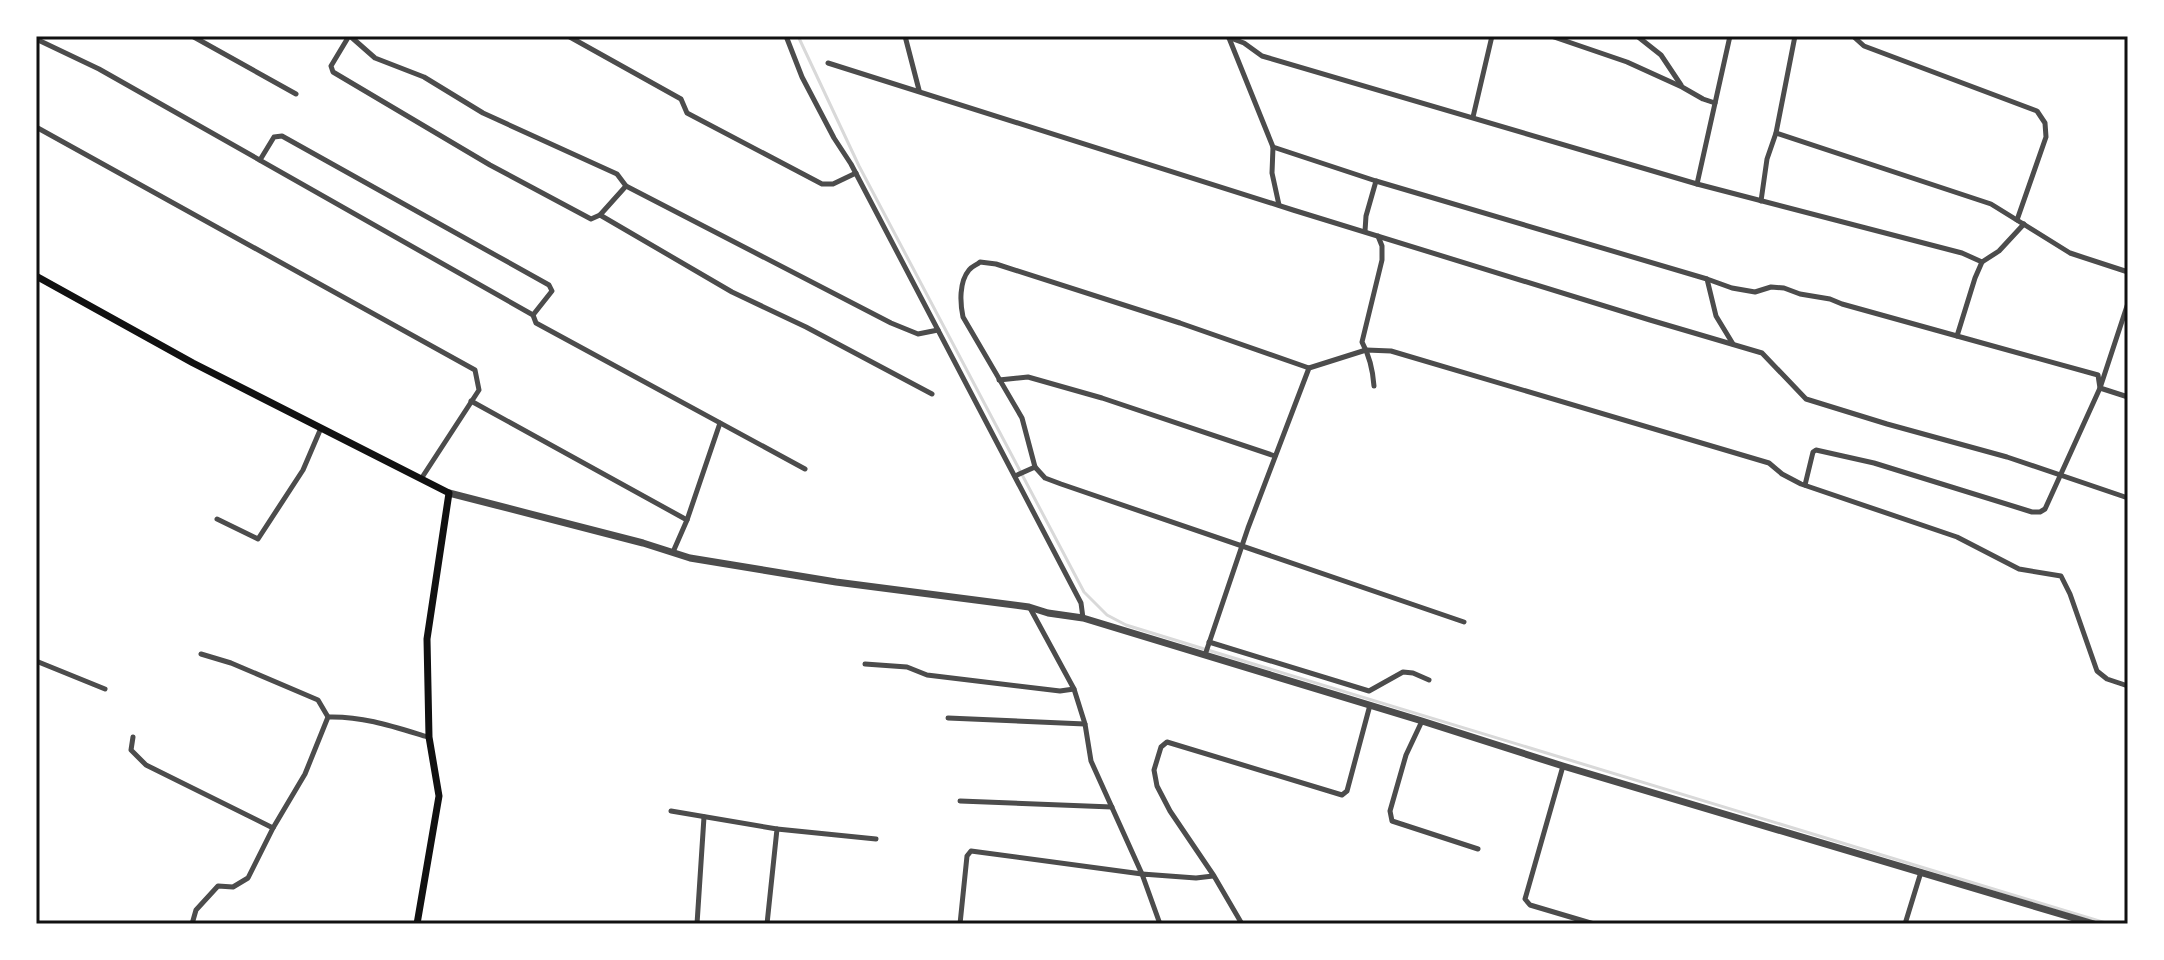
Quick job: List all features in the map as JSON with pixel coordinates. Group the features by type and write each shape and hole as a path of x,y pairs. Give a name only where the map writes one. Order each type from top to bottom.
{"main road":[{"path":"36,276 193,363 449,493 427,639 429,737 439,796 417,924"}],"street":[{"path":"192,36 296,94"},
{"path":"626,186 600,215 591,219 490,165 333,72 331,66 350,36 375,58 424,77 483,113 617,174 626,186 891,323 918,334 938,330"},
{"path":"568,36 681,99 687,113 822,184 833,184 856,173"},
{"path":"786,36 802,77 856,173 1081,603 1083,618"},
{"path":"905,36 919,91"},
{"path":"1473,117 1492,36"},
{"path":"1551,36 1627,62 1715,103"},
{"path":"1637,36 1661,55 1682,87"},
{"path":"1697,184 1730,36"},
{"path":"1761,201 1767,159 1776,133 1795,36"},
{"path":"1227,37 1273,147 1272,173 1279,205"},
{"path":"1227,37 1244,43 1262,56 1697,184 1962,253 1982,262"},
{"path":"1854,37 1864,46 2037,111 2045,123 2046,137 2017,220"},
{"path":"36,39 99,69 533,315 536,323 805,469"},
{"path":"828,63 1762,353 1806,399 2007,457 2128,498"},
{"path":"36,127 475,370 479,390 421,479"},
{"path":"1776,133 1991,204 2070,253 2128,272"},
{"path":"260,160 274,137 282,136 549,285 552,291 533,315"},
{"path":"1273,147 1732,288 1755,292 1771,287 1784,288 2098,375 2100,388"},
{"path":"1365,231 1376,181"},
{"path":"600,215 732,292 932,394"},
{"path":"1957,336 1982,262 1999,251 2024,224"},
{"path":"1374,386 1362,342 1382,260 1378,235"},
{"path":"1464,622 1045,478 1035,467 1022,418 963,317 959,301 969,270 980,262 996,264 1309,368 1366,350 1391,351 1769,463 1782,474 1805,485 1957,537 2019,569 2061,576 2097,671 2107,679 2128,686"},
{"path":"1707,279 1716,316 1734,345"},
{"path":"1805,485 1816,450 1874,463 2040,512 2045,509 2100,388 2128,303"},
{"path":"1205,654 1242,545 1309,368"},
{"path":"999,380 1028,377 1102,398 1275,456"},
{"path":"2100,388 2128,397"},
{"path":"471,401 687,520"},
{"path":"673,552 720,423"},
{"path":"217,519 258,539 303,470 321,428"},
{"path":"1016,476 1035,467"},
{"path":"449,493 690,558 836,582 1029,607 1083,618 1563,766 2094,924"},
{"path":"1029,607 1074,689 1085,724 1091,761 1142,874 1160,924"},
{"path":"1208,644 1369,691 1403,672 1429,680"},
{"path":"201,654 231,663 318,700 328,717"},
{"path":"36,661 105,689"},
{"path":"865,664 907,667 927,675 1060,691 1074,689"},
{"path":"1242,924 1157,786 1154,770 1163,744 1167,742 1342,795 1347,791 1370,705"},
{"path":"328,717 375,721 429,737"},
{"path":"192,924 196,910 218,886 233,887 248,878 305,774 328,717"},
{"path":"948,718 1085,724"},
{"path":"1422,721 1406,755 1390,817 1392,821 1478,849"},
{"path":"133,737 131,750 146,765 273,828"},
{"path":"1563,766 1525,899 1530,905 1594,924"},
{"path":"960,801 1112,807"},
{"path":"671,811 777,829 876,839"},
{"path":"697,924 704,817"},
{"path":"767,924 777,829"},
{"path":"960,924 967,856 971,851 1142,874 1196,878 1214,876"},
{"path":"1905,924 1921,872"}],"waterway":[{"path":"798,36 859,166 1084,592 1107,615 1126,625 2109,924"}]}
